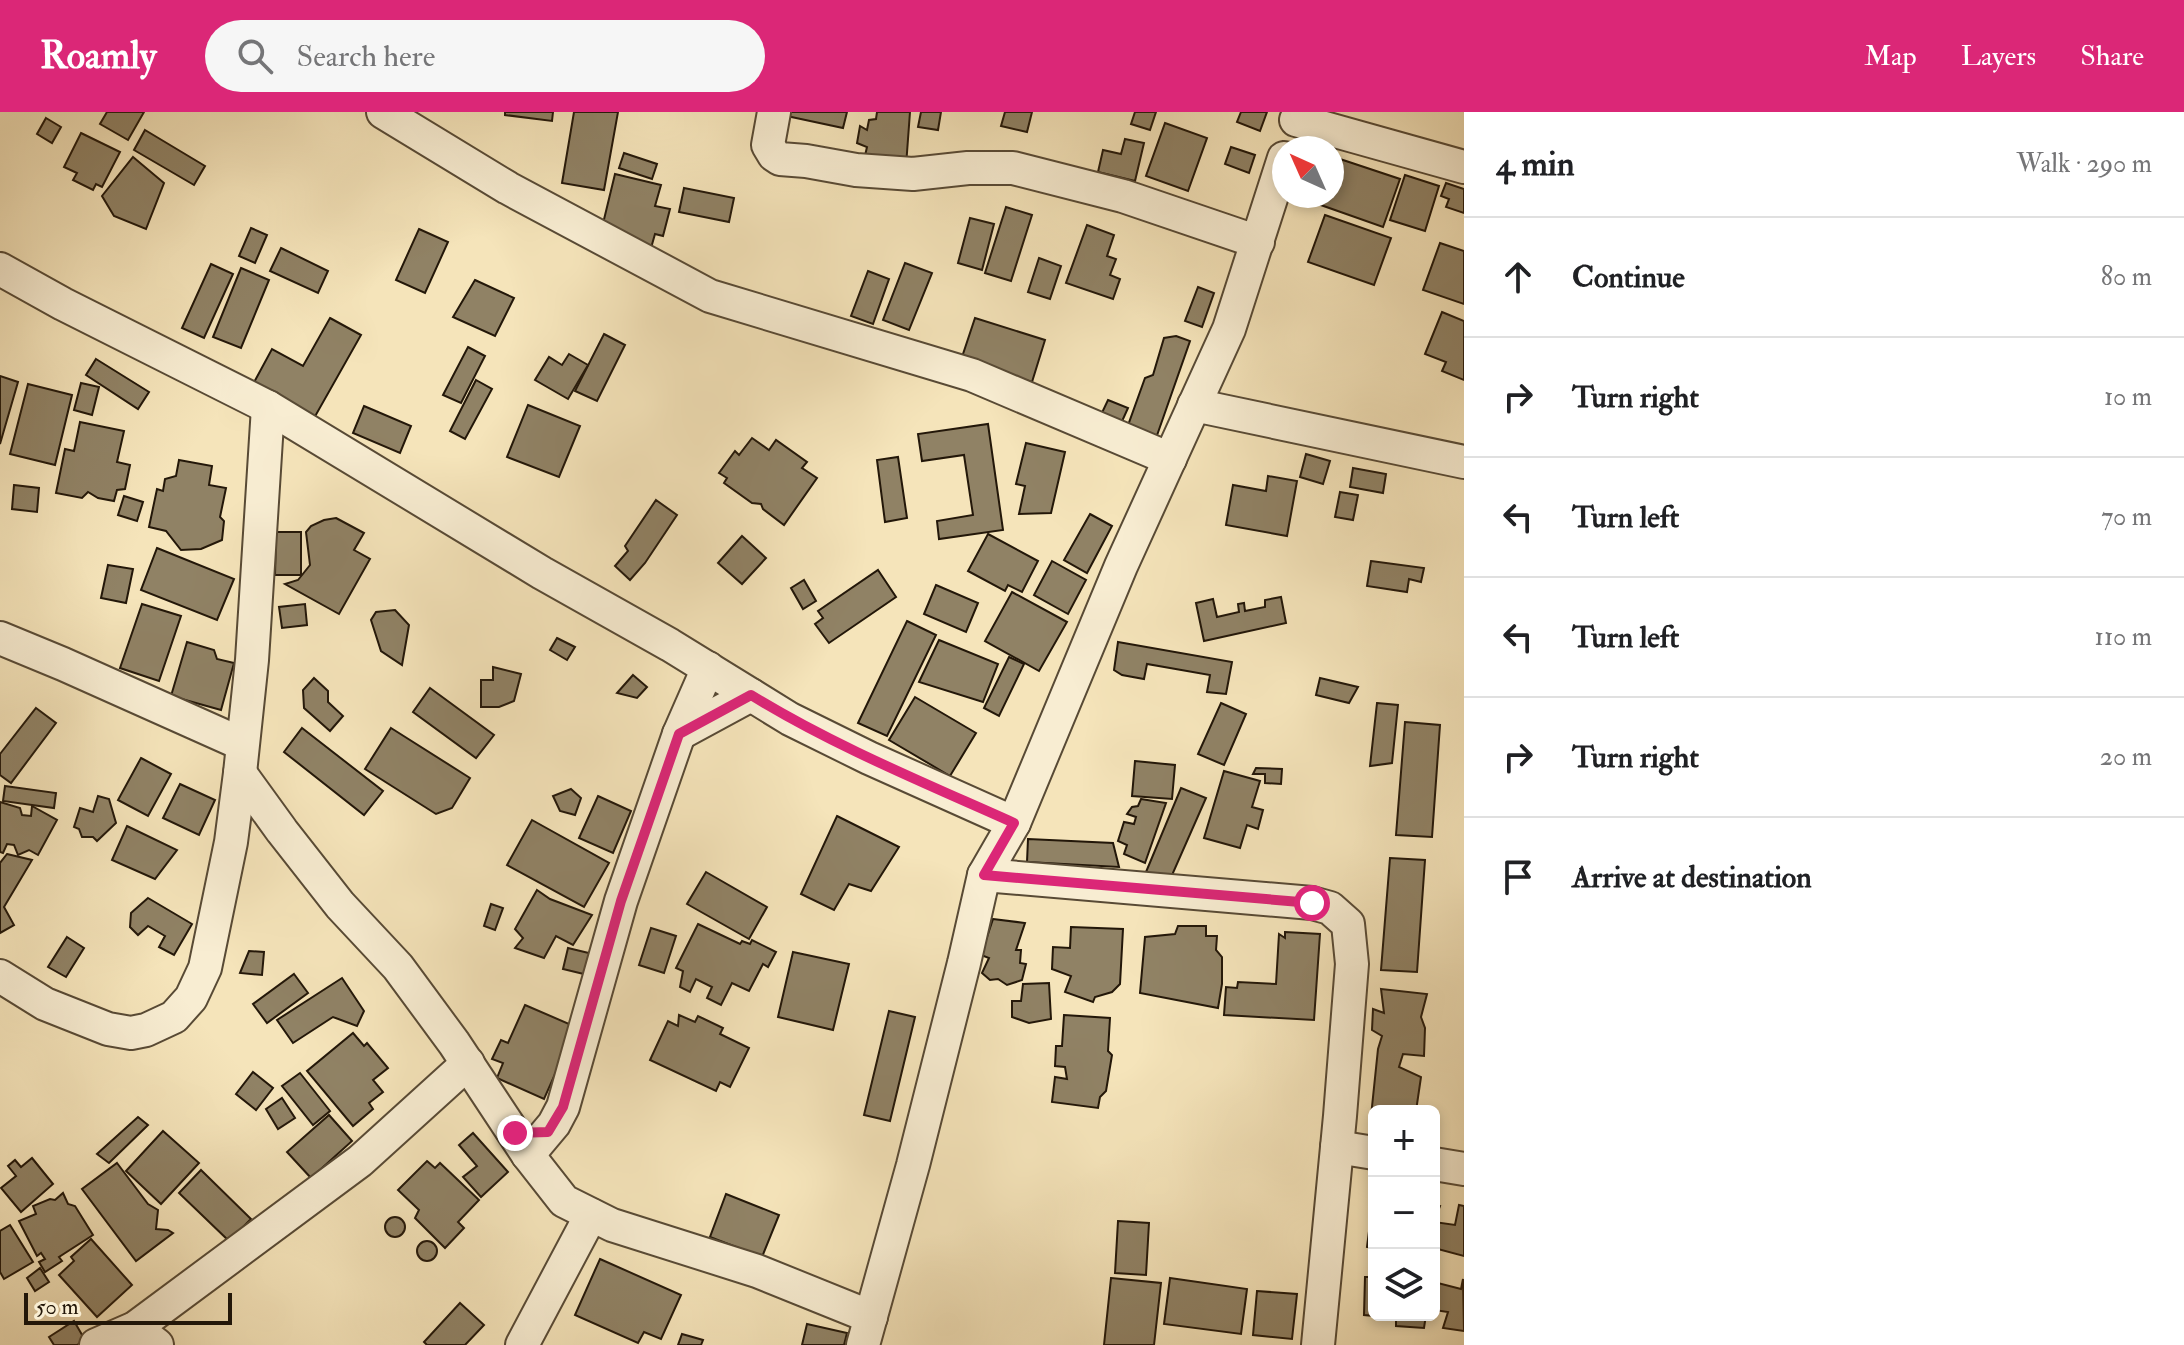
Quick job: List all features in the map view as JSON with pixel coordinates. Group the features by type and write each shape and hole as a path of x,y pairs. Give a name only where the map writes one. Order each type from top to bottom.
{"street":[{"path":"383,112 508,188 710,296 972,375 1170,459"},
{"path":"774,112 768,145 780,159 856,170 913,174 968,168 1013,168 1123,196 1258,242"},
{"path":"1294,127 1464,167"},
{"path":"0,638 89,675 241,758 282,831 340,905 398,967 468,1063 530,1140 564,1201 612,1225 757,1271 867,1331 913,1165 984,875 1014,823 1121,566 1229,329 1272,197"},
{"path":"0,269 268,407 790,719 1014,823"},
{"path":"1194,405 1464,462"},
{"path":"2,981 45,1004 108,1029 131,1033 146,1030 174,1017 191,998 205,968 231,842 241,758 252,660 268,407"},
{"path":"530,1140 563,1107 621,901 679,734 708,668"},
{"path":"679,734 751,695"},
{"path":"231,842 282,831"},
{"path":"984,875 1312,903 1330,908 1348,924 1352,964 1318,1345"},
{"path":"96,1345 146,1336 360,1161 468,1063"},
{"path":"1337,1147 1368,1152"},
{"path":"1440,1165 1464,1169"},
{"path":"522,1345 591,1215"}],"building":[{"path":"107,112 144,112 128,140 100,124"},
{"path":"505,112 553,112 552,121 505,115"},
{"path":"574,112 618,112 604,190 562,183"},
{"path":"783,112 847,112 843,128 782,115"},
{"path":"877,112 910,112 906,166 864,160 867,147 857,143 860,126 867,130 869,120 876,119"},
{"path":"921,112 941,112 938,130 918,127"},
{"path":"1005,112 1032,112 1027,132 1001,126"},
{"path":"1135,112 1156,112 1150,130 1131,124"},
{"path":"1241,112 1267,112 1260,131 1237,122"},
{"path":"46,118 61,127 52,143 37,134"},
{"path":"1165,123 1207,138 1188,191 1146,176"},
{"path":"145,130 205,166 194,185 134,150"},
{"path":"81,133 120,152 102,187 96,184 93,190 73,180 77,173 64,167"},
{"path":"1125,139 1144,143 1135,181 1098,172 1103,150 1121,154"},
{"path":"1231,147 1255,155 1249,173 1225,164"},
{"path":"624,153 657,164 652,179 619,168"},
{"path":"133,157 164,183 146,229 114,216 102,196"},
{"path":"1344,160 1400,179 1383,227 1329,208 1344,208"},
{"path":"615,174 661,185 655,206 670,209 663,236 655,234 651,248 600,236"},
{"path":"1405,175 1439,186 1425,231 1390,220"},
{"path":"1446,183 1464,189 1464,213 1446,207 1449,199 1441,196"},
{"path":"684,188 734,198 729,222 679,212"},
{"path":"1006,207 1032,215 1011,281 985,273"},
{"path":"1325,215 1391,238 1374,285 1308,262"},
{"path":"970,218 994,224 982,270 958,263"},
{"path":"1087,225 1114,235 1107,256 1116,259 1110,275 1120,279 1113,299 1066,283"},
{"path":"251,228 267,235 255,263 239,256"},
{"path":"419,229 448,242 425,293 396,280"},
{"path":"1440,243 1464,251 1464,304 1423,290"},
{"path":"281,248 328,271 318,293 270,271"},
{"path":"1039,258 1061,266 1050,299 1028,292"},
{"path":"905,263 932,273 909,330 883,320"},
{"path":"211,264 233,274 204,338 182,328"},
{"path":"241,268 269,280 241,348 213,337"},
{"path":"868,271 889,279 873,324 851,316"},
{"path":"475,280 514,298 495,336 453,317"},
{"path":"1198,287 1214,293 1202,327 1185,321"},
{"path":"1442,312 1464,321 1464,380 1442,371 1446,362 1425,354"},
{"path":"330,318 361,335 313,420 252,386 272,349 303,366"},
{"path":"975,318 1045,340 1032,382 961,360"},
{"path":"604,334 625,345 597,401 575,391"},
{"path":"1176,336 1190,341 1155,441 1126,431 1145,378 1153,375 1164,338"},
{"path":"468,347 485,356 461,403 443,395"},
{"path":"569,354 588,365 568,399 535,380 549,357 562,365"},
{"path":"96,359 149,392 138,409 86,375"},
{"path":"0,376 18,382 0,444"},
{"path":"476,380 492,389 465,439 450,431"},
{"path":"81,383 99,387 92,415 74,410"},
{"path":"28,384 72,395 55,465 10,454"},
{"path":"1108,400 1128,408 1119,428 1099,419"},
{"path":"528,405 580,426 559,477 507,457"},
{"path":"364,406 411,426 400,453 353,433"},
{"path":"80,422 124,431 117,462 130,465 125,489 117,490 114,501 88,492 82,498 56,493 65,449 74,451"},
{"path":"988,424 1003,530 939,539 937,521 973,515 964,455 922,461 918,434"},
{"path":"752,438 769,450 776,440 807,462 802,468 817,478 784,525 761,504 752,503 724,483 727,478 719,473 735,451 739,455"},
{"path":"1026,443 1065,452 1051,513 1019,514 1025,486 1016,484"},
{"path":"1306,454 1330,461 1323,484 1300,477"},
{"path":"898,457 907,518 885,522 877,460"},
{"path":"179,460 212,466 209,485 226,488 220,517 224,521 222,540 201,549 181,550 166,531 149,527 157,489 163,491 165,479 176,476"},
{"path":"1353,468 1386,474 1383,493 1350,487"},
{"path":"1268,476 1297,481 1287,536 1226,525 1233,485 1266,491"},
{"path":"14,485 39,488 37,512 12,509"},
{"path":"1340,492 1358,495 1353,520 1335,517"},
{"path":"124,496 143,502 137,521 118,515"},
{"path":"656,500 677,515 630,580 615,566 628,551 625,546"},
{"path":"1090,514 1112,526 1087,573 1064,560"},
{"path":"336,518 364,533 354,550 370,559 339,614 285,584 298,580 310,565 306,532 311,526"},
{"path":"276,532 301,532 301,575 275,575"},
{"path":"988,534 1038,561 1022,592 1008,585 1005,591 968,571"},
{"path":"742,536 766,558 742,584 718,563"},
{"path":"157,548 234,579 217,620 141,590"},
{"path":"1052,561 1086,580 1068,614 1034,595"},
{"path":"1371,561 1424,568 1421,582 1409,579 1407,592 1367,586"},
{"path":"108,565 133,569 126,603 101,598"},
{"path":"878,570 896,597 829,643 815,624 823,618 818,611"},
{"path":"804,580 816,601 803,609 791,588"},
{"path":"936,585 978,603 966,632 924,614"},
{"path":"1012,592 1067,622 1039,671 985,641"},
{"path":"1281,597 1286,623 1204,641 1196,603 1213,599 1217,617 1239,612 1238,604 1244,603 1245,611 1265,607 1265,600"},
{"path":"142,604 181,616 159,681 120,668"},
{"path":"305,604 307,625 282,628 279,607"},
{"path":"395,610 409,625 402,665 381,651 371,620 376,612"},
{"path":"907,621 936,635 887,736 858,723"},
{"path":"557,638 575,647 567,660 550,650"},
{"path":"939,640 998,664 983,702 919,682"},
{"path":"187,642 214,650 217,659 234,663 221,710 171,696"},
{"path":"1118,642 1232,662 1226,694 1207,692 1210,675 1147,664 1144,679 1122,675 1114,670"},
{"path":"1009,657 1024,664 999,716 984,708"},
{"path":"493,667 521,674 514,701 499,707 481,707 481,680 493,680"},
{"path":"633,675 647,687 637,698 617,693"},
{"path":"314,678 328,691 328,702 343,716 330,731 304,708 303,690"},
{"path":"1320,678 1358,687 1349,703 1316,695"},
{"path":"430,688 494,735 476,758 413,712"},
{"path":"915,697 976,733 950,776 889,740"},
{"path":"1221,703 1246,714 1224,765 1198,754"},
{"path":"1377,703 1398,705 1392,763 1370,766"},
{"path":"36,708 56,723 11,783 0,775 0,754"},
{"path":"1405,722 1440,725 1432,837 1396,835"},
{"path":"302,728 383,791 364,815 284,752"},
{"path":"391,728 470,778 452,808 436,814 365,769"},
{"path":"141,758 171,774 148,816 118,800"},
{"path":"1135,761 1175,765 1172,799 1132,796"},
{"path":"1256,768 1282,769 1281,784 1265,783 1265,774 1253,774"},
{"path":"1224,771 1260,781 1252,807 1263,810 1258,829 1247,825 1240,848 1204,838"},
{"path":"180,784 215,800 199,835 163,818"},
{"path":"5,786 56,793 54,808 3,801"},
{"path":"1181,788 1206,798 1169,882 1146,872"},
{"path":"571,789 581,798 575,815 560,811 553,796"},
{"path":"98,796 109,799 116,823 97,841 93,837 82,837 79,829 74,827 80,808 93,812"},
{"path":"598,796 631,811 613,853 579,838"},
{"path":"1141,799 1166,803 1145,863 1124,854 1127,845 1118,841 1124,822 1134,824 1136,817 1127,814 1132,807 1138,806"},
{"path":"0,802 20,808 22,815 31,816 32,806 57,820 38,855 29,850 18,855 14,845 7,844 3,853 0,852"},
{"path":"837,816 899,847 871,891 849,884 834,910 801,894"},
{"path":"532,820 609,863 584,907 507,865"},
{"path":"127,826 177,850 155,879 112,860"},
{"path":"1028,839 1113,843 1119,867 1027,862"},
{"path":"7,854 32,860 4,907 14,925 0,933 0,863"},
{"path":"1390,858 1425,860 1417,972 1381,970"},
{"path":"706,872 767,907 749,939 687,904"},
{"path":"537,890 550,899 592,915 573,945 556,936 544,958 515,948 523,938 515,929"},
{"path":"148,898 192,924 174,955 159,947 165,936 148,926 138,935 130,927 131,913"},
{"path":"491,904 503,908 495,930 484,926"},
{"path":"993,919 1025,923 1016,950 1021,950 1020,963 1026,964 1022,980 1007,985 998,979 990,980 982,973 989,958 981,955"},
{"path":"698,924 740,944 742,941 750,944 752,940 776,952 768,967 763,964 749,991 732,983 721,1005 707,998 712,987 696,979 690,992 680,987 683,971 676,968"},
{"path":"1178,926 1206,926 1206,936 1217,936 1216,950 1222,957 1218,1008 1140,993 1145,937 1175,934"},
{"path":"1071,927 1123,929 1120,984 1112,992 1095,997 1093,1002 1065,992 1071,976 1052,969 1053,947 1070,948"},
{"path":"651,928 676,936 664,973 639,965"},
{"path":"1285,932 1320,934 1314,1020 1224,1015 1226,987 1237,988 1238,982 1276,984 1279,934 1285,938"},
{"path":"67,937 84,948 66,977 48,967"},
{"path":"568,948 597,955 592,976 563,969"},
{"path":"249,951 264,952 262,975 240,973"},
{"path":"793,952 849,964 833,1030 778,1017"},
{"path":"294,974 308,993 267,1023 253,1004"},
{"path":"342,978 364,1011 357,1026 333,1017 293,1043 277,1020"},
{"path":"1049,983 1051,1019 1029,1023 1012,1017 1012,1001 1021,1001 1023,984"},
{"path":"1381,989 1427,994 1421,1017 1425,1028 1424,1056 1403,1054 1399,1067 1421,1077 1417,1105 1372,1105 1382,1036 1372,1030 1373,1009 1384,1013"},
{"path":"525,1005 576,1027 544,1099 497,1078 503,1063 492,1059 501,1040 508,1043"},
{"path":"889,1011 915,1017 890,1121 864,1115"},
{"path":"679,1015 695,1022 698,1016 723,1028 720,1034 749,1048 730,1087 720,1082 716,1091 650,1060 668,1021 678,1026"},
{"path":"1064,1015 1110,1018 1108,1051 1112,1055 1106,1091 1100,1097 1098,1108 1052,1102 1055,1077 1067,1079 1065,1067 1055,1066 1056,1046 1062,1046"},
{"path":"353,1033 364,1046 367,1043 388,1068 373,1080 383,1092 369,1103 373,1109 353,1126 307,1071"},
{"path":"253,1072 273,1088 256,1110 236,1094"},
{"path":"300,1073 330,1111 313,1125 282,1086"},
{"path":"282,1098 295,1118 278,1129 266,1109"},
{"path":"329,1115 352,1141 311,1178 287,1152"},
{"path":"138,1117 148,1125 109,1163 97,1154"},
{"path":"163,1131 199,1163 161,1204 126,1171"},
{"path":"473,1133 508,1172 481,1197 463,1177 477,1166 459,1145"},
{"path":"32,1158 53,1184 21,1212 1,1188 16,1176 8,1166 15,1160 21,1167"},
{"path":"427,1161 435,1168 440,1163 479,1200 458,1222 464,1228 445,1248 415,1218 419,1210 398,1190"},
{"path":"117,1163 148,1204 158,1210 156,1229 173,1233 136,1261 82,1189"},
{"path":"201,1170 251,1219 229,1241 179,1193"},
{"path":"63,1193 93,1235 59,1257 62,1261 45,1272 39,1262 45,1259 41,1253 37,1256 19,1221 36,1214 33,1206 55,1200"},
{"path":"726,1194 779,1215 762,1257 710,1237"},
{"path":"1459,1205 1464,1206 1464,1256 1440,1250 1440,1223 1455,1225"},
{"path":"395,1217 402,1220 405,1227 402,1234 395,1237 388,1234 385,1227 388,1220"},
{"path":"1118,1221 1149,1223 1146,1275 1115,1273"},
{"path":"10,1225 33,1262 4,1279 0,1272 0,1231"},
{"path":"91,1239 132,1285 97,1317 59,1275 74,1261 71,1257"},
{"path":"427,1241 434,1244 437,1251 434,1258 427,1261 420,1258 417,1251 420,1244"},
{"path":"600,1259 681,1295 661,1339 644,1332 638,1343 575,1315"},
{"path":"40,1268 49,1282 35,1291 27,1278"},
{"path":"1365,1277 1368,1277 1368,1315 1364,1315"},
{"path":"1111,1278 1161,1283 1154,1345 1104,1345"},
{"path":"1170,1278 1247,1289 1241,1334 1164,1324"},
{"path":"1463,1279 1464,1331 1443,1328 1448,1312 1440,1311 1440,1284 1461,1289"},
{"path":"1257,1291 1297,1294 1292,1339 1253,1335"},
{"path":"460,1303 484,1325 465,1345 427,1345 424,1342"},
{"path":"74,1321 85,1340 77,1345 54,1345 49,1337"},
{"path":"1396,1321 1425,1321 1424,1328 1396,1326"},
{"path":"807,1324 847,1333 844,1345 802,1345"},
{"path":"682,1334 703,1340 701,1345 678,1345"}],"route":[{"path":"515,1133 548,1132 563,1107 621,901 679,734 751,695 790,719 869,758 1014,823 984,875 1312,903"}]}
